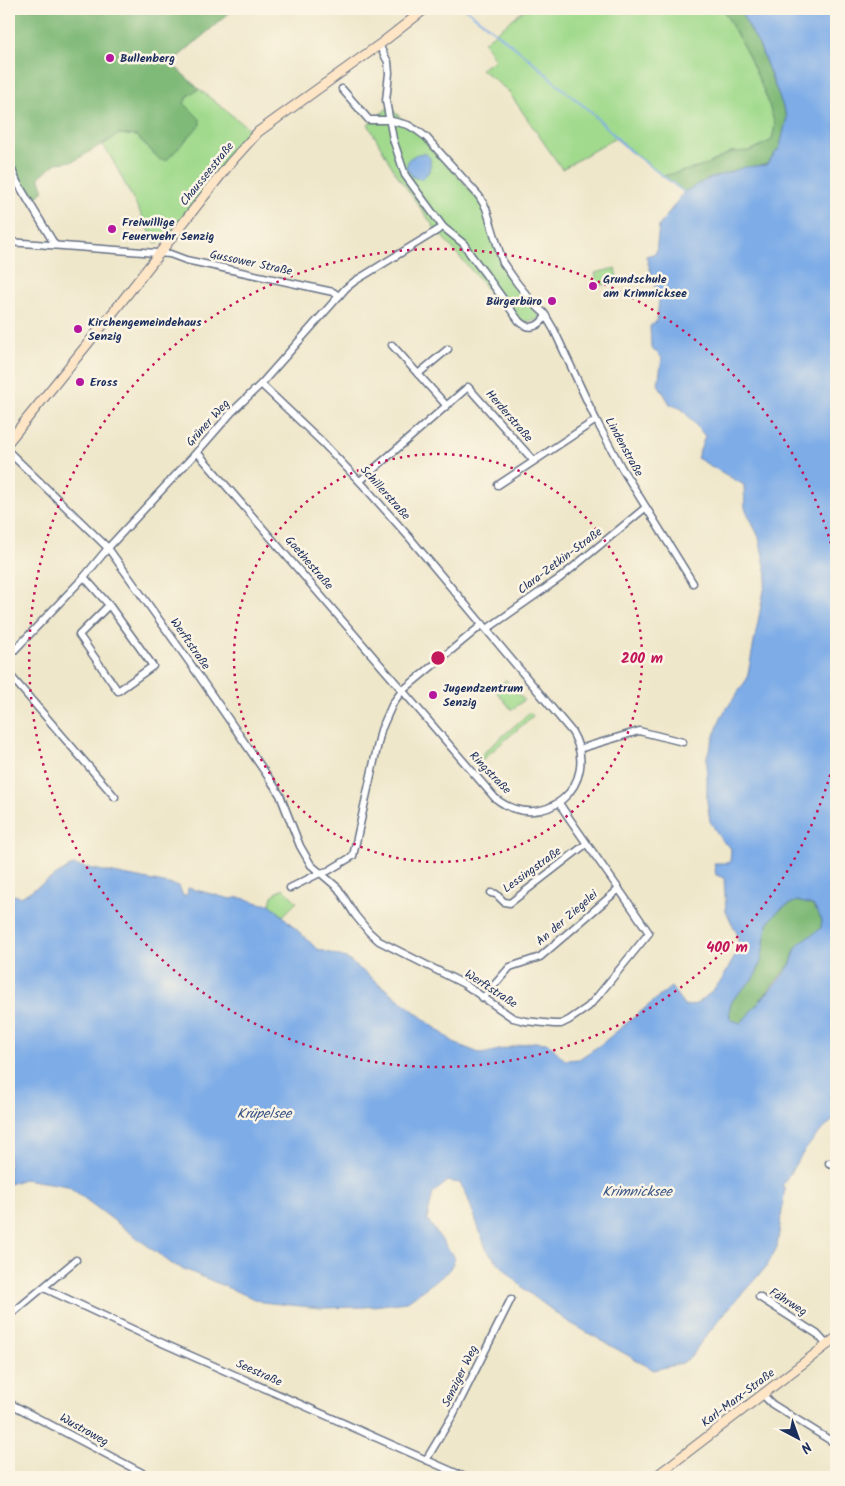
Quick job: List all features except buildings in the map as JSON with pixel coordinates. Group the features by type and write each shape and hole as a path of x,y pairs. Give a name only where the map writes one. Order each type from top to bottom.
{"main road":[{"name":"Chausseestraße","path":"9,441 231,162 258,132 426,9"},
{"name":"Karl-Marx-Straße","path":"655,1477 836,1338"}],"street":[{"path":"379,45 388,62 389,73 386,101 393,139 405,175 444,227 464,244 524,326 533,327 541,324 546,316"},
{"name":"Lindenstraße","path":"342,89 369,120 408,125 426,137 479,196 486,208 503,263 517,283 546,316 621,467 693,582"},
{"path":"9,163 17,182 55,244"},
{"name":"Grüner Weg","path":"9,656 84,577 232,412 261,384 339,296 355,281 444,227"},
{"name":"Gussower Straße","path":"9,242 161,252 186,260 333,292 339,296"},
{"path":"392,345 446,405"},
{"path":"418,374 448,348"},
{"name":"Schillerstraße","path":"261,384 360,481 485,626"},
{"name":"Herderstraße","path":"360,481 468,387 533,460"},
{"name":"Herderstraße","path":"498,485 596,420"},
{"name":"Werftstraße","path":"9,452 108,548 271,781 284,804 300,846 311,865 338,888 360,921 379,941 450,976 513,1018 561,1024 588,1007 649,933 619,889"},
{"name":"Goethestraße","path":"198,452 402,691"},
{"name":"Clara-Zetkin-Straße","path":"402,691 485,626 560,578 645,508"},
{"path":"84,577 109,605 153,666 118,691 79,635 109,605"},
{"path":"485,626 572,732 580,749 581,767 578,778 568,794 559,803 619,889"},
{"path":"9,674 115,797"},
{"path":"290,888 328,871 353,856 381,730 393,703 402,691"},
{"name":"Ringstraße","path":"402,691 501,803 527,811 540,810 559,803"},
{"path":"580,749 639,731 683,742"},
{"name":"Lessingstraße","path":"491,893 496,894 504,902 510,902 586,844"},
{"name":"An der Ziegelei","path":"483,998 510,967 540,957 619,889"},
{"path":"829,1163 836,1166"},
{"path":"9,1316 76,1260"},
{"name":"Seestraße","path":"44,1288 160,1342 465,1477"},
{"name":"Fährweg","path":"759,1297 818,1334 827,1345"},
{"name":"Senziger Weg","path":"426,1460 453,1416 511,1299"},
{"path":"763,1395 772,1404 836,1444"},
{"name":"Wustroweg","path":"9,1403 150,1477"}],"green space":[{"path":"9,9 234,9 171,63 199,89 189,95 184,103 200,119 200,125 167,160 160,160 137,136 119,134 74,161 56,163 39,177 44,191 33,200 21,182 9,157"},
{"path":"525,9 654,9 656,11 685,12 685,9 723,9 749,57 767,98 775,125 772,140 750,151 731,152 704,166 663,176 615,138 562,169 508,91 481,69 495,60 484,42"},
{"path":"723,9 739,9 758,43 787,117 780,147 766,165 744,168 724,174 684,192 663,176 704,166 731,152 750,151 772,140 775,125 767,98 749,57"},
{"path":"199,89 253,132 232,154 165,241 156,243 103,145 119,134 137,136 160,160 199,119 184,103 189,95"},
{"path":"389,107 427,141 483,205 502,262 541,319 523,322 513,319 434,227 395,172 368,124"},
{"path":"615,268 618,281 598,286 595,273"},
{"path":"506,680 524,700 512,710 495,690"},
{"path":"530,712 533,716 475,766 472,763"},
{"path":"283,888 297,902 283,916 270,904 272,896"},
{"path":"797,901 812,905 822,920 821,928 814,935 806,938 794,952 791,963 741,1023 731,1020 729,1012 734,999 757,972 769,922 784,907"}],"water":[{"path":"739,9 836,9 836,1118 813,1140 782,1186 785,1188 777,1247 767,1266 729,1308 691,1357 682,1363 654,1370 567,1321 525,1290 487,1251 466,1193 460,1183 448,1181 433,1193 427,1219 455,1259 448,1272 406,1302 365,1307 320,1308 262,1302 172,1264 68,1186 24,1179 9,1184 9,894 21,897 73,865 179,886 183,896 187,895 188,888 231,899 241,898 270,904 317,949 346,958 456,1044 482,1054 533,1042 548,1043 565,1060 579,1059 600,1045 671,987 684,1005 690,1006 698,1003 721,981 738,951 738,936 726,911 724,878 716,875 714,863 730,863 731,848 722,841 710,821 707,801 707,756 721,717 747,679 767,575 759,537 745,508 744,485 697,458 705,436 682,409 670,404 658,384 662,358 651,347 650,326 657,321 659,299 646,256 656,253 659,226 684,192 708,179 745,167 766,165 780,147 787,117 760,47","holes":["797,901 813,905 822,920 821,928 799,944 785,972 741,1023 731,1020 729,1012 733,1000 757,972 769,922 784,907"]},
{"path":"417,154 426,154 430,158 429,170 421,179 413,177 406,168 409,159"}],"waterway":[{"path":"466,9 531,60 590,111 629,150 684,192"}],"place":[{"name":"Bullenberg","path":"110,58"},
{"name":"Freiwillige Feuerwehr Senzig","path":"112,229"},
{"name":"Grundschule am Krimnicksee","path":"593,286"},
{"name":"Bürgerbüro","path":"552,301"},
{"name":"Kirchengemeindehaus Senzig","path":"78,329"},
{"name":"Eross","path":"80,382"},
{"name":"Jugendzentrum Senzig","path":"433,695"}],"water label":[{"name":"Krüpelsee","path":"264,1114"},
{"name":"Krimnicksee","path":"637,1192"}]}
